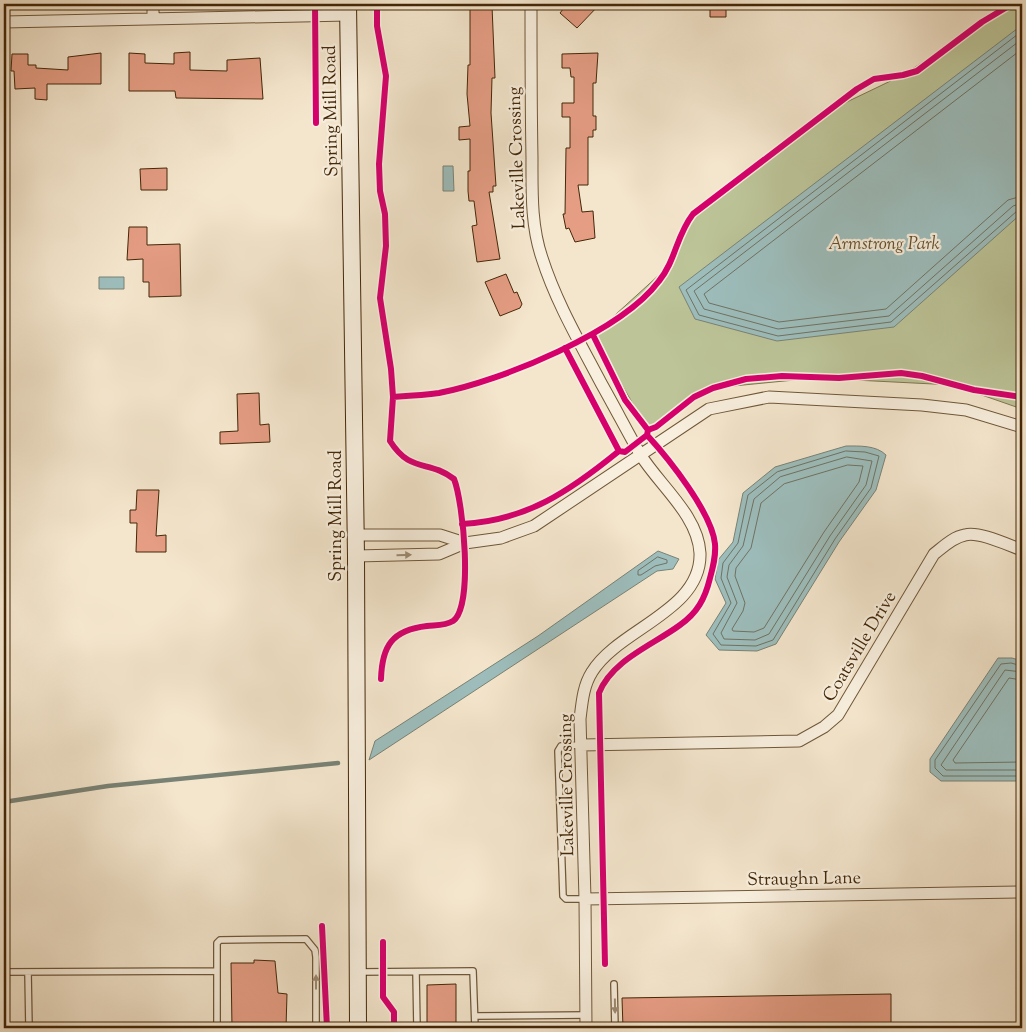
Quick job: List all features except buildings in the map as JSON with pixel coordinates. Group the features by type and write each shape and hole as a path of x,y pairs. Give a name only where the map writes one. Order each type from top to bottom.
{"street":[{"path":"153,4 153,19"},
{"name":"Lakeville Crossing","path":"531,4 533,209 536,237 551,282 578,340 641,455 693,526 700,552 698,570 690,588 669,609 622,641 591,672 583,700 580,719 586,899 586,1028"},
{"path":"4,22 153,19 348,9"},
{"name":"Spring Mill Road","path":"348,9 356,556 358,1028"},
{"path":"356,556 440,554 465,543 501,538 534,526 709,409 769,397 922,405 966,410 1022,427"},
{"name":"Coatsville Drive","path":"581,745 799,741 824,727 838,715 934,554 954,539 966,534 992,539 1022,550"},
{"path":"355,535 440,535 465,543"},
{"name":"Straughn Lane","path":"586,899 1022,892"}],"lane":[{"path":"581,745 561,746 558,751 562,887 563,896 566,899 586,899"},
{"path":"217,1028 216,943 220,940 306,939 315,950 316,957 316,1028"},
{"path":"4,972 217,971"},
{"path":"357,972 473,971 475,1028"},
{"path":"28,972 29,1028"},
{"path":"416,972 417,1028"},
{"path":"614,984 615,1028"},
{"path":"475,1016 586,1015"}],"green space":[{"name":"Armstrong Park","path":"1012,4 1022,4 1022,409 953,385 815,378 713,388 648,430 593,335 670,265 693,214 828,111 903,75"}],"water":[{"path":"1022,25 1022,213 894,327 777,341 695,319 679,287"},
{"path":"443,166 453,166 454,191 443,191"},
{"path":"99,277 124,277 124,289 99,289"},
{"path":"846,446 862,446 877,449 886,455 876,490 839,542 776,644 757,651 719,650 706,635 726,603 715,579 718,560 733,542 743,493 775,467"},
{"path":"658,551 679,559 673,569 657,571 369,760 375,741 538,636"},
{"path":"998,658 1012,658 1022,661 1022,781 941,781 930,772 930,759"}],"waterway":[{"path":"4,802 108,786 338,763"}],"cycle path":[{"path":"315,4 316,123"},
{"path":"377,4 377,26 386,76 379,164 380,191 385,214 386,246 380,298 391,369 393,397 390,441 405,458 436,469 454,479 461,508 465,553 463,596 459,611 453,621 443,625 415,628 397,636 391,642 384,657 381,679"},
{"path":"393,397 439,393 494,378 558,352 589,336 641,300 659,281 665,273 687,222 693,214 857,89 874,79 917,71 982,22 1012,4"},
{"path":"593,335 625,400 648,430"},
{"path":"565,348 619,451"},
{"path":"462,524 485,522 507,517 546,501 583,479 619,451 625,452 647,435 648,430 656,427 694,397 713,388 746,379 782,376 839,378 901,373 922,376 974,390 1022,397"},
{"path":"605,964 599,693 605,681 623,662 680,625 696,610 708,586 715,553 712,531 698,502 647,435"},
{"path":"322,926 327,1028"},
{"path":"383,942 383,997 394,1012 394,1028"}]}
